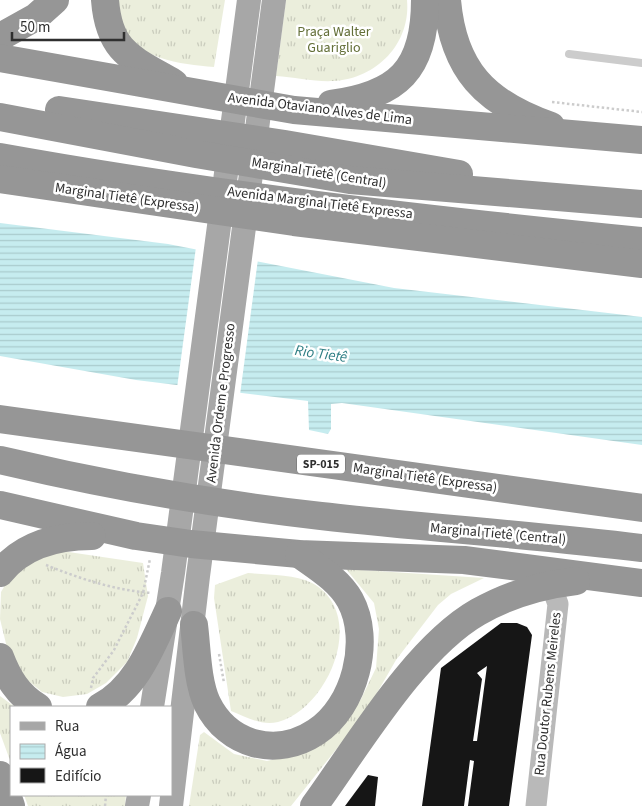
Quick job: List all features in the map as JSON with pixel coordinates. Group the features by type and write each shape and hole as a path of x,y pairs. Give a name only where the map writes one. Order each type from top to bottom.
{"highway":[{"path":"105,0 111,35 126,54 193,93"},
{"path":"294,110 357,101 383,92 393,84 419,53 424,32 425,0"},
{"path":"447,0 454,41 465,67 480,86 524,114 548,125 576,133"},
{"path":"0,37 41,9"},
{"name":"Avenida Otaviano Alves de Lima","path":"0,58 294,110 642,140"},
{"path":"0,101 285,144 474,177 642,186"},
{"name":"Marginal Tietê (Central)","path":"0,116 196,154 350,180 642,204"},
{"name":"Avenida Marginal Tietê Expressa","path":"0,157 93,174 564,233 642,241"},
{"name":"Marginal Tietê (Expressa)","path":"0,179 294,222 642,264"},
{"path":"564,233 582,222 642,219"},
{"name":"Marginal Tietê (Expressa)","path":"0,419 642,508"},
{"name":"Marginal Tietê (Central)","path":"0,460 106,484 319,516 642,548"},
{"path":"0,478 74,492 106,484"},
{"path":"0,505 136,536 299,554 464,560 642,583"},
{"path":"0,573 23,553 40,544 64,537 136,536"},
{"path":"194,625 207,702 216,719 239,739 255,745 274,747 297,743 318,732 343,702 352,684 358,665 360,640 357,617 349,598 334,580 299,554"},
{"path":"314,806 403,682 447,636 476,613 529,590 551,585 605,578"},
{"path":"97,701 117,697 134,678 161,603"},
{"path":"0,657 5,670 23,698 36,706"},
{"path":"0,775 12,806"}],"main road":[{"name":"Avenida Ordem e Progresso","path":"152,706 161,603 173,573 249,0"},
{"name":"Avenida Ordem e Progresso","path":"172,806 194,625 198,576 274,0"}],"street":[{"name":"Rua Doutor Rubens Meireles","path":"536,806 558,604 551,585"}],"lane":[{"path":"569,54 642,63"}],"path":[{"path":"543,101 642,112"},
{"path":"23,553 37,562 81,580 120,590 143,593 161,603"},
{"path":"97,701 90,686 93,678 114,650 143,593 150,559"}],"green space":[{"path":"114,0 225,0 214,67 174,62 160,58 137,45 127,35 120,23"},
{"name":"Praça Walter Guariglio","path":"286,0 407,0 407,16 397,44 377,66 364,74 349,79 333,81 276,76"},
{"path":"55,550 143,563 148,596 137,638 127,662 106,683 87,694 63,697 42,692 22,676 9,656 0,619 1,592 14,570"},
{"path":"346,569 484,578 451,594 438,605 396,660 366,712 291,806 189,806 200,735 204,732 234,754 267,761 310,750 339,729 361,699 376,668 379,629 374,603"},
{"path":"248,573 289,576 312,583 329,597 338,616 339,637 335,659 326,680 312,699 296,714 278,722 260,722 231,711 214,598 215,585"},
{"path":"0,696 14,706 10,706 10,760 0,733"},
{"path":"24,796 126,796 125,806 28,806"}],"water":[{"name":"Rio Tietê","path":"0,223 168,244 394,288 642,317 642,445 342,403 331,404 331,429 328,434 309,430 308,401 136,380 0,356"}],"pier":[{"path":"196,247 258,259 240,395 177,388"}],"building":[{"path":"501,623 517,623 527,627 532,635 509,806 468,806 474,761 470,760 464,806 422,806 441,668","holes":["487,666 477,741 473,741 482,679 477,673"]},
{"path":"368,775 378,777 375,806 345,806"}]}
